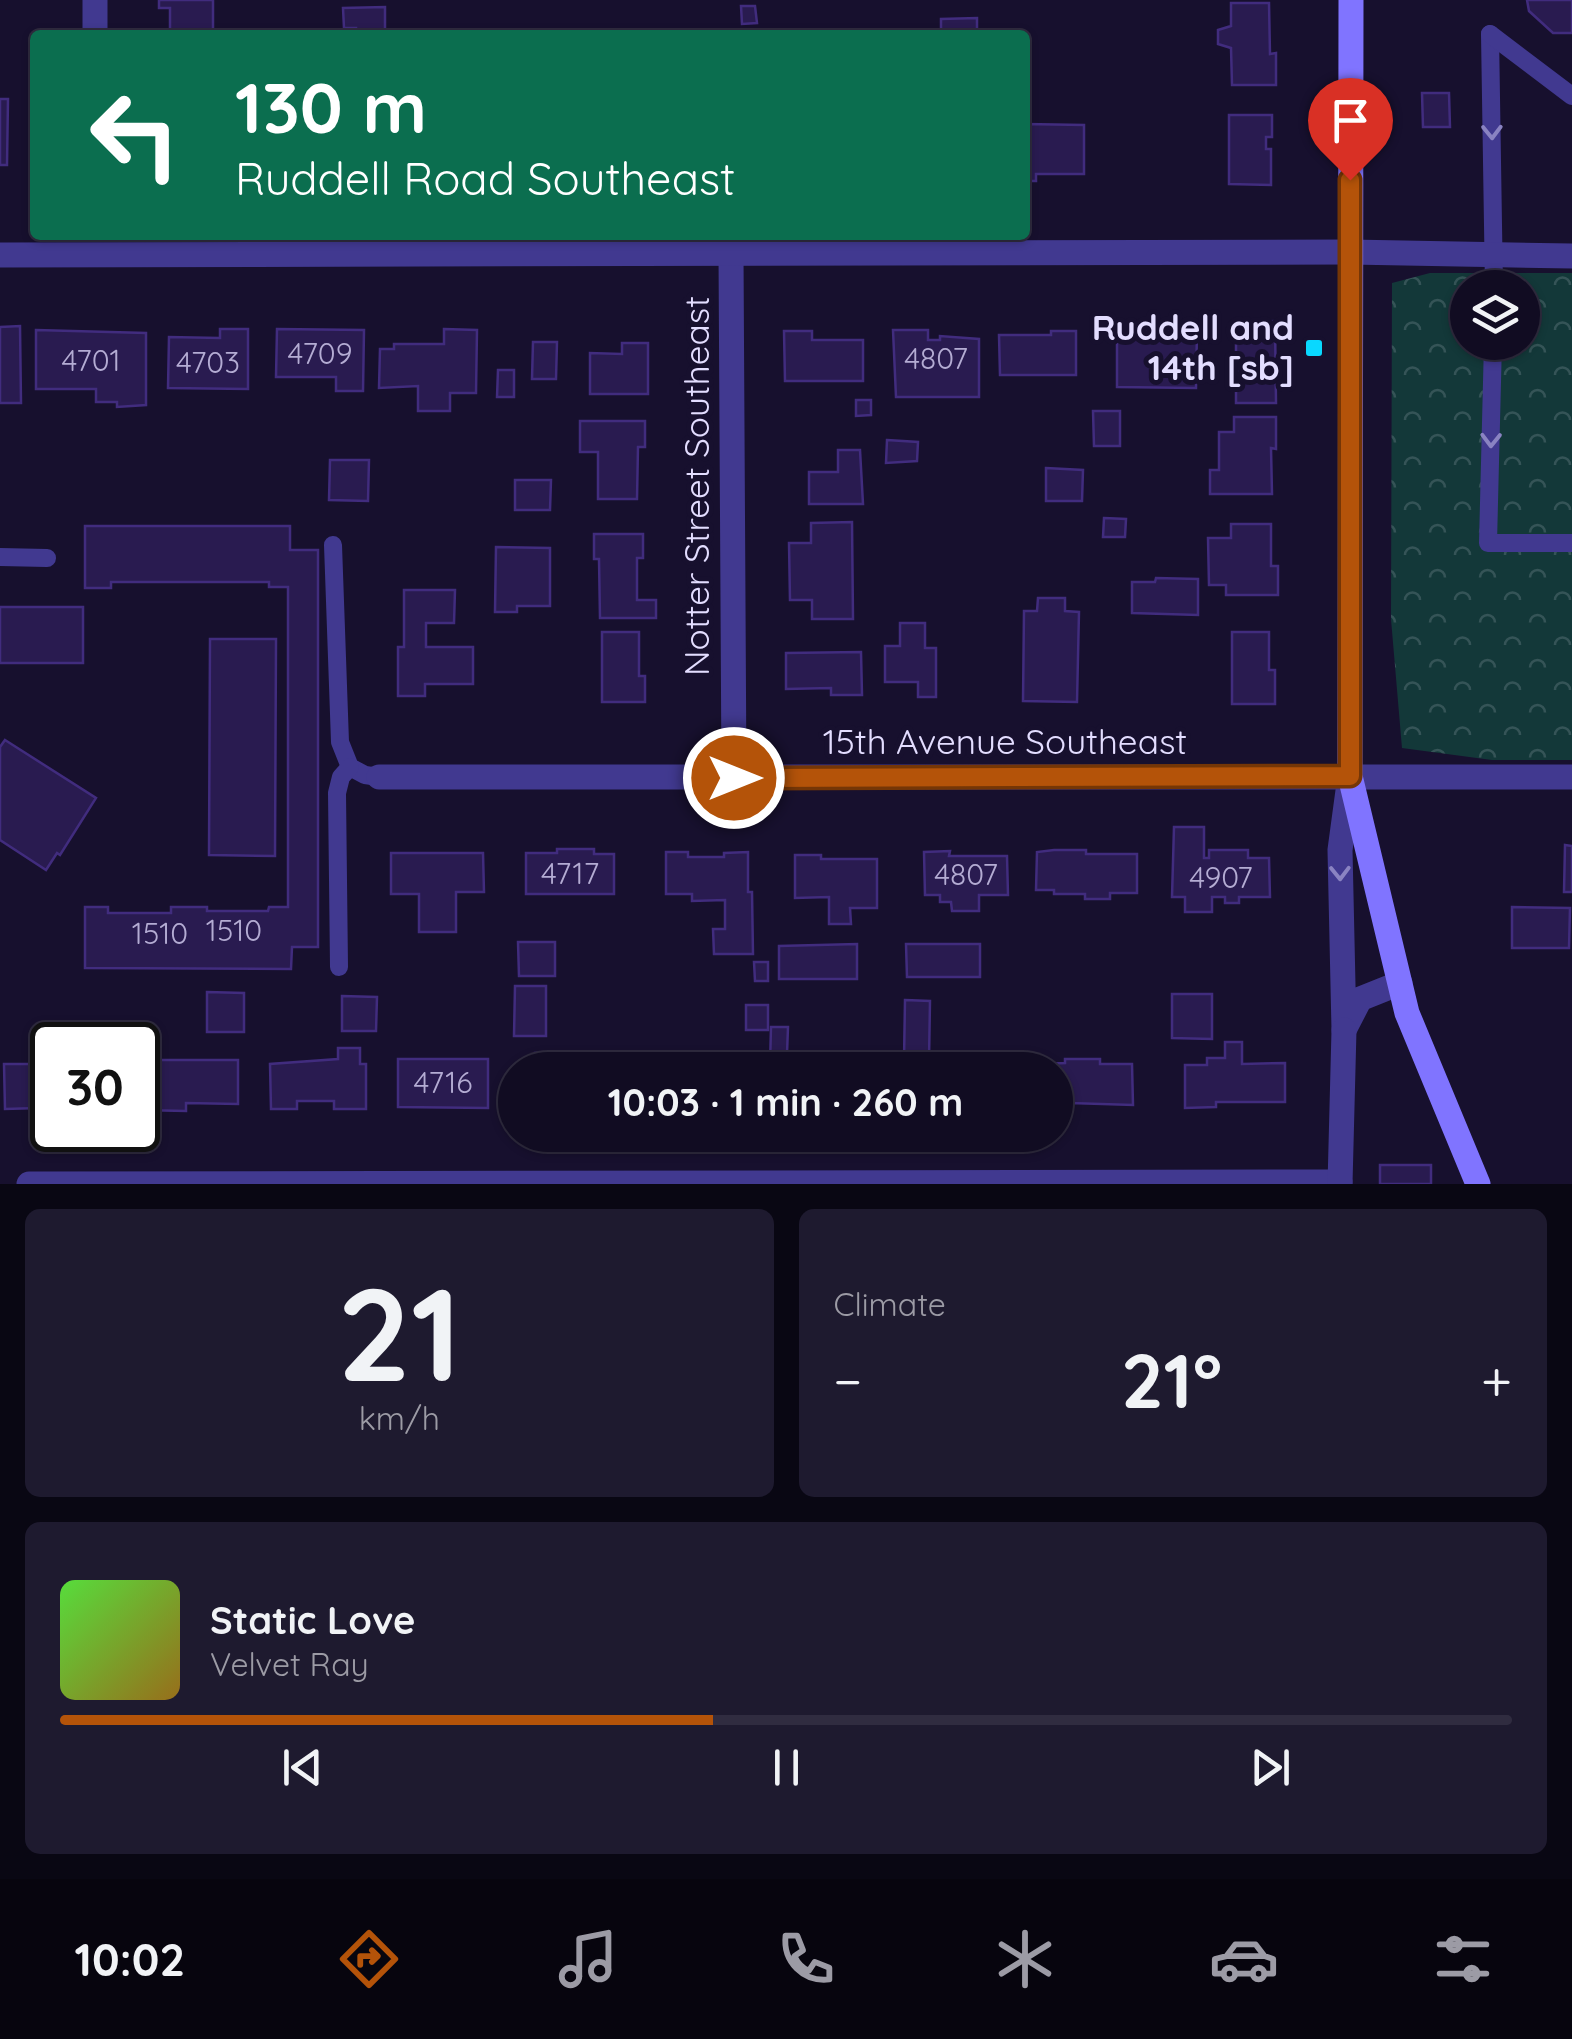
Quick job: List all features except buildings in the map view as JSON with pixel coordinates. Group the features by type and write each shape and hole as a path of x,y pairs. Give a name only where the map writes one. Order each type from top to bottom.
{"main road":[{"path":"1351,0 1350,776 1407,1013 1478,1184"}],"street":[{"path":"95,0 95,30"},
{"path":"0,255 94,245 731,254 1350,252 1572,256"},
{"name":"Notter Street Southeast","path":"731,254 734,778"},
{"path":"29,1184 1340,1183 1344,1030 1340,850 1350,776"},
{"name":"15th Avenue Southeast","path":"379,777 1572,777"},
{"path":"1344,1030 1360,999 1400,983"}],"lane":[{"path":"1495,270 1490,34 1572,96"},
{"path":"1493,360 1488,542 1572,543"},
{"path":"333,545 340,742 350,767 379,777"},
{"path":"0,557 47,558"},
{"path":"339,967 337,793 341,777 350,767"}],"green space":[{"path":"1430,273 1450,273 1450,360 1540,360 1540,273 1572,273 1572,760 1492,760 1402,748 1391,619 1392,283"}],"place":[{"name":"Ruddell and 14th [sb]","path":"1314,348"}],"route":[{"path":"734,778 1350,776 1350,180"}]}
